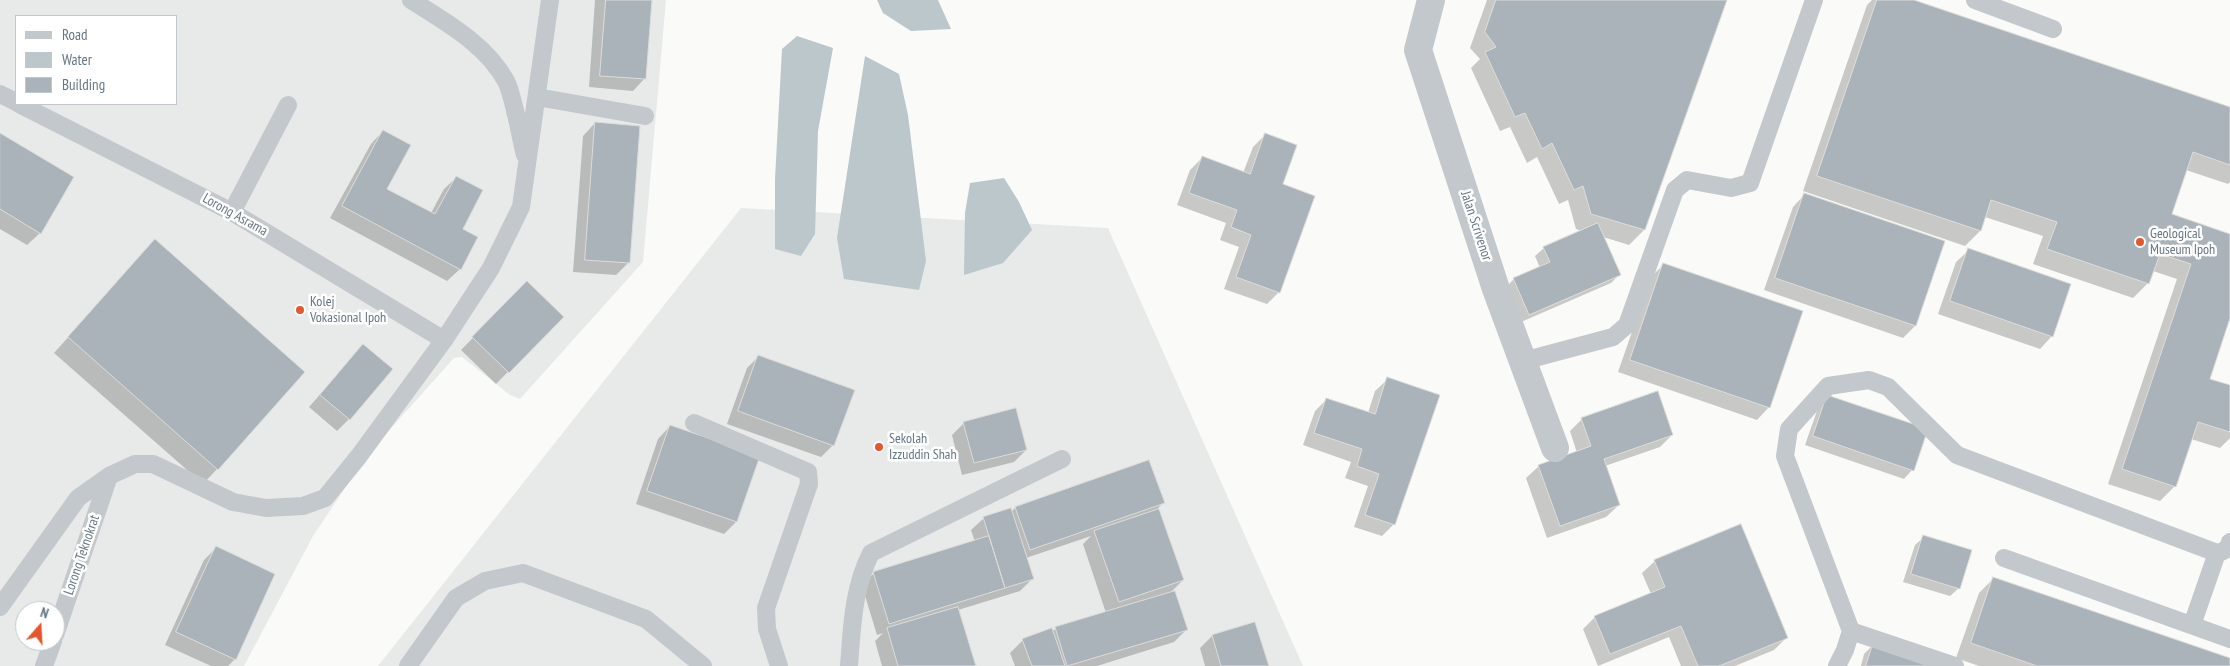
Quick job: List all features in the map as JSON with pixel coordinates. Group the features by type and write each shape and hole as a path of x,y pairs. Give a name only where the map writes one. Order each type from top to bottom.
{"street":[{"name":"Jalan Scrivenor","path":"1431,0 1418,50 1496,289 1555,448"}],"lane":[{"path":"411,0 463,34 496,65 507,83 527,163"},
{"path":"3,598 78,498 109,476 135,464 153,464 232,502 266,508 303,506 324,498 359,456 444,340 491,268 521,207 550,0"},
{"path":"1523,361 1613,337 1627,325 1675,190 1687,180 1731,188 1750,183 1814,0"},
{"path":"1975,0 2053,29"},
{"name":"Lorong Asrama","path":"0,94 15,102"},
{"path":"536,97 645,116"},
{"name":"Lorong Asrama","path":"22,105 232,212 444,340"},
{"path":"232,212 288,105"},
{"path":"1837,666 1851,631 1785,456 1789,429 1828,386 1870,380 1888,387 1957,455 2224,548 2192,625"},
{"path":"694,423 808,472 809,484 766,608 766,629 778,666"},
{"path":"849,666 855,600 862,570 871,553 1062,459"},
{"name":"Lorong Teknokrat","path":"65,606 109,476"},
{"path":"2004,558 2230,639"},
{"path":"408,666 456,598 485,581 523,573 646,619 703,666"},
{"path":"1851,631 1955,666"},
{"path":"44,666 49,651"}],"shaded area":[{"name":"Kolej Vokasional Ipoh","path":"0,0 666,0 643,262 520,399 510,395 462,357 454,358 368,454 313,536 244,666 0,666"},
{"name":"Sekolah Izzuddin Shah","path":"741,208 1108,228 1303,666 378,666"}],"water":[{"path":"877,0 938,0 951,29 911,31 883,13"},
{"path":"797,36 833,48 818,131 815,234 801,256 775,249 775,179 782,49"},
{"path":"865,56 899,74 908,115 926,261 919,290 844,279 837,238"},
{"path":"1004,178 1019,202 1032,230 1003,263 964,275 965,213 970,183"}],"building":[{"path":"606,0 652,0 646,79 600,76"},
{"path":"1496,0 1727,0 1645,230 1591,214 1583,186 1574,190 1552,143 1542,149 1525,113 1515,117 1485,52 1496,47 1485,32"},
{"name":"Geological Museum Ipoh","path":"1877,0 1914,0 2230,107 2230,165 2193,152 2172,214 2230,234 2230,318 2210,379 2230,385 2230,432 2198,422 2176,487 2122,469 2191,264 2160,254 2149,284 2047,249 2057,222 1991,200 1981,231 1817,176"},
{"path":"595,122 640,126 630,263 585,260"},
{"path":"383,130 411,145 387,189 435,214 456,176 483,190 463,229 478,237 461,270 342,206"},
{"path":"0,133 74,177 41,234 0,209"},
{"path":"1265,133 1297,145 1283,184 1315,196 1280,293 1236,277 1251,235 1231,227 1237,210 1189,193 1202,156 1250,174"},
{"path":"1804,193 1945,241 1916,326 1775,278"},
{"path":"1598,223 1621,275 1529,315 1513,278 1550,262 1543,247"},
{"path":"155,239 305,372 218,470 68,337"},
{"path":"1968,248 2071,284 2053,337 1950,301"},
{"path":"1663,263 1803,311 1770,408 1630,360"},
{"path":"527,281 564,317 509,373 472,337"},
{"path":"363,344 393,369 350,420 320,395"},
{"path":"758,355 855,390 834,446 738,411"},
{"path":"1387,377 1440,395 1395,525 1365,515 1379,474 1357,466 1362,449 1314,433 1326,398 1375,414"},
{"path":"1658,391 1673,435 1604,459 1620,505 1560,526 1538,465 1591,446 1581,418"},
{"path":"1827,395 1928,429 1914,471 1813,436"},
{"path":"1016,408 1027,450 974,463 963,422"},
{"path":"670,425 760,456 737,522 647,491"},
{"path":"1149,460 1165,503 1030,550 1015,507"},
{"path":"1011,508 1034,579 1005,588 983,517"},
{"path":"1159,509 1184,580 1119,602 1094,531"},
{"path":"1741,524 1788,638 1719,666 1698,666 1681,626 1610,654 1594,616 1665,587 1654,560"},
{"path":"1923,535 1972,550 1960,589 1911,574"},
{"path":"989,536 1005,588 889,624 873,572"},
{"path":"216,546 275,574 236,660 176,632"},
{"path":"1993,577 2230,658 2230,666 2037,666 1971,643"},
{"path":"1175,591 1188,630 1067,666 1055,627"},
{"path":"958,607 976,666 898,666 887,628"},
{"path":"1255,622 1269,666 1221,666 1212,635"},
{"path":"1052,628 1065,666 1032,666 1022,639"},
{"path":"1873,644 1943,666 1866,666"}],"place":[{"name":"Geological Museum Ipoh","path":"2140,242"},
{"name":"Kolej Vokasional Ipoh","path":"300,310"},
{"name":"Sekolah Izzuddin Shah","path":"879,447"}]}
